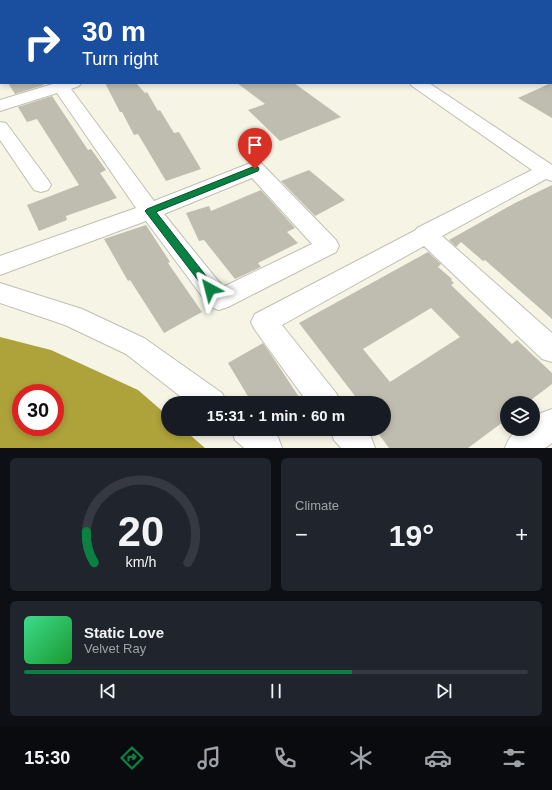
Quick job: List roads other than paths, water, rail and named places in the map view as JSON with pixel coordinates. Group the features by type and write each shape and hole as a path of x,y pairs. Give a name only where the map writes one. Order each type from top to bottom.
{"street":[{"path":"321,396 264,322 425,234 549,172 419,84"},
{"path":"0,106 67,85 150,211 219,300 328,246 255,169 150,211 0,266"},
{"path":"0,127 42,185"},
{"path":"425,234 552,350"},
{"path":"0,293 73,317 135,346 203,396"},
{"path":"520,448 552,424"},
{"path":"254,436 267,448"},
{"path":"351,436 360,448"}]}
